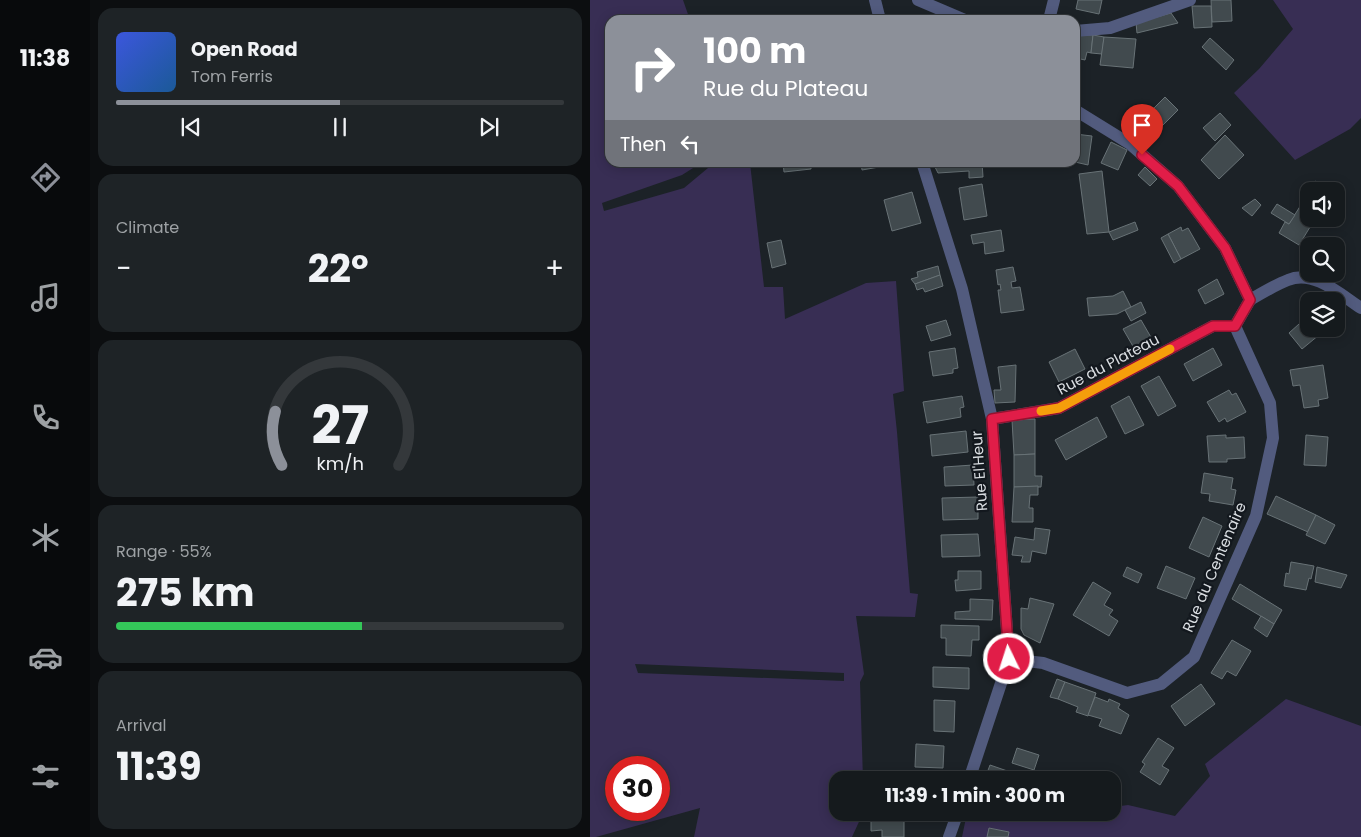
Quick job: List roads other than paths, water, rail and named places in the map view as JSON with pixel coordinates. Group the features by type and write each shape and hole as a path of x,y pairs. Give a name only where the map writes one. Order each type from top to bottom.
{"street":[{"path":"875,0 879,15"},
{"path":"918,0 954,15"},
{"path":"1050,15 1054,0"},
{"path":"1080,31 1110,28 1190,0"},
{"path":"1080,113 1130,144 1178,186 1225,248 1250,300"},
{"name":"Rue El'Heur","path":"924,167 962,288 992,419 1009,659 972,771"},
{"path":"1235,326 1250,300 1290,279 1306,278 1322,282 1361,308"},
{"name":"Rue du Plateau","path":"992,419 1059,408 1213,326 1235,326"},
{"name":"Rue du Centenaire","path":"1009,659 1043,662 1127,693 1161,684 1194,657 1256,516 1273,438 1270,403 1235,326"},
{"path":"950,837 955,821"}]}
